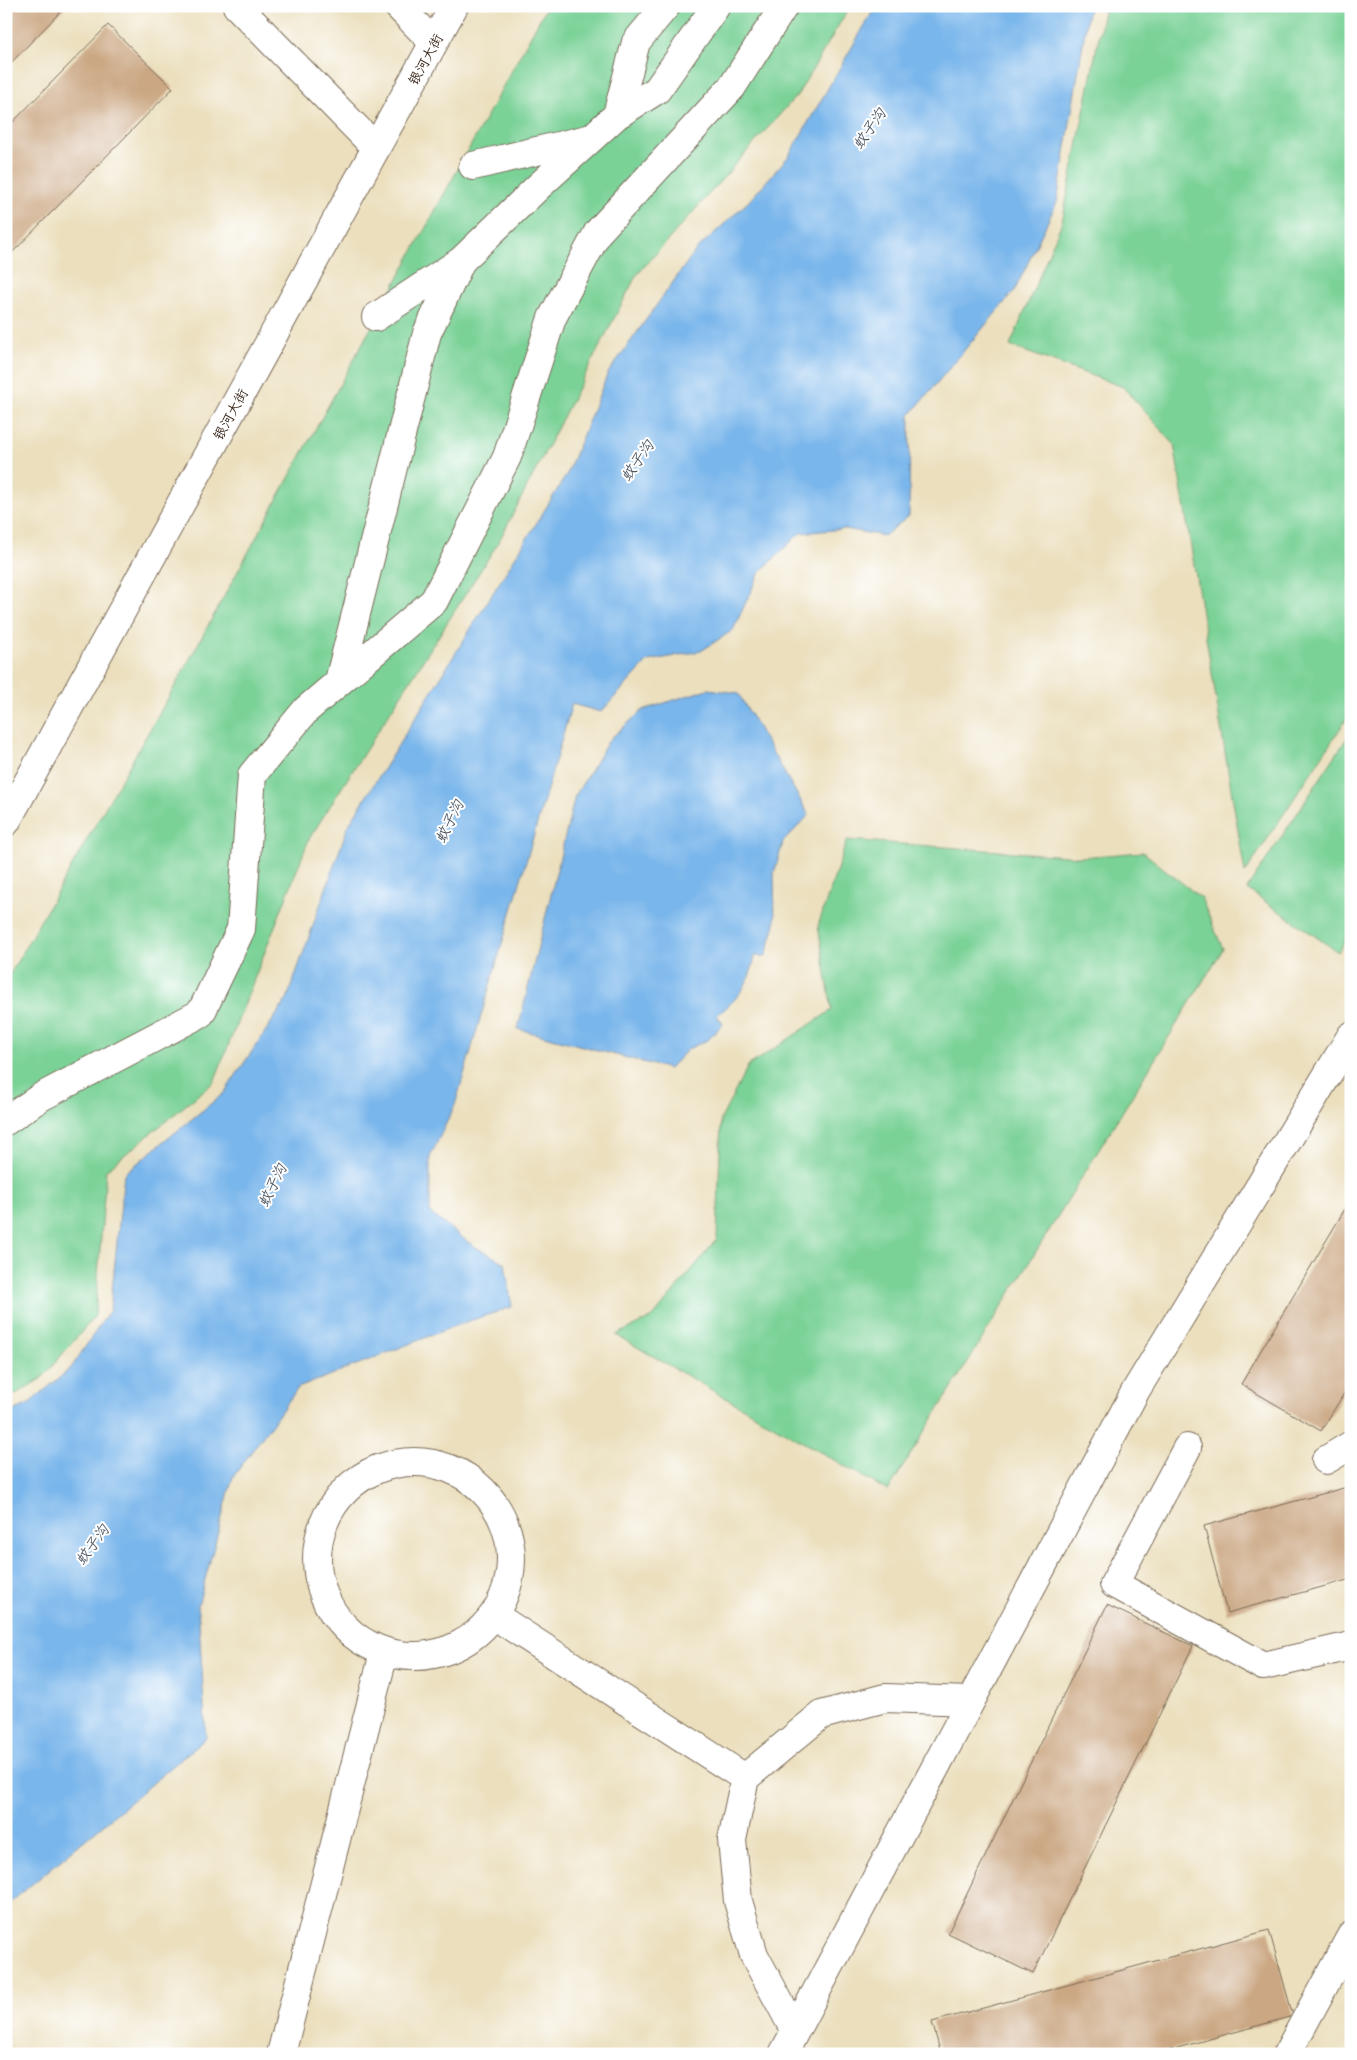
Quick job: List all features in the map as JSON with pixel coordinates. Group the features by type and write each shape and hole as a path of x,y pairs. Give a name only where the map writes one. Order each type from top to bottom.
{"street":[{"path":"237,6 376,148"},
{"path":"398,6 433,42"},
{"name":"银河大街","path":"6,822 454,6"},
{"path":"617,115 636,42 666,6"},
{"path":"376,317 462,261 538,186 617,115 657,90 716,6"},
{"path":"6,1121 41,1096 200,1013 241,929 252,775 306,710 434,600 507,457 552,318 598,232 732,87 784,6"},
{"path":"472,166 590,139"},
{"path":"339,681 427,333 462,261"},
{"path":"789,2042 1136,1390 1351,1036"},
{"path":"1326,1460 1351,1445"},
{"path":"1186,1448 1114,1584 1263,1666 1351,1646"},
{"path":"407,1461 441,1465 469,1478 492,1500 507,1527 513,1557 509,1588 495,1616 473,1638 445,1653 415,1657 384,1652 354,1637 331,1612 318,1581 317,1548 326,1515 346,1488 374,1470 407,1461"},
{"path":"495,1616 746,1778"},
{"path":"280,2054 384,1652"},
{"path":"789,2042 754,1955 738,1901 732,1840 746,1778 821,1715 885,1698 970,1701"},
{"path":"1287,2054 1351,1936"}],"green space":[{"path":"547,6 850,6 798,94 636,276 498,543 309,839 214,1082 106,1170 95,1316 42,1378 6,1400 6,981 180,677"},
{"path":"1105,6 1351,6 1351,712 1245,873 1174,444 1123,387 1010,346 1062,222"},
{"path":"1351,732 1351,932 1338,952 1247,889"},
{"path":"847,840 1081,857 1143,852 1201,898 1223,949 888,1491 616,1335 653,1317 717,1239 721,1119 748,1066 832,1010 818,926"}],"water":[{"name":"蚊子沟","path":"876,6 1089,6 1057,202 1015,290 910,415 909,516 884,536 845,529 800,533 760,572 733,630 701,651 648,661 601,712 572,704 455,1105 430,1157 430,1213 472,1245 505,1263 512,1307 460,1324 298,1388 233,1477 198,1605 206,1738 6,1906 6,1414 27,1405 71,1368 110,1310 124,1174 224,1093 287,999 348,826 567,474 608,373 696,250 749,201 788,157"},
{"path":"708,689 738,693 809,815 783,842 774,874 775,924 766,956 755,956 747,982 732,1003 717,1015 723,1024 709,1039 688,1049 669,1069 518,1029 575,796 609,740 643,710"}],"building":[{"path":"6,6 66,6 6,68"},
{"path":"108,25 173,88 6,259 6,129"},
{"path":"1351,1199 1351,1382 1321,1431 1241,1384"},
{"path":"1351,1486 1351,1579 1227,1613 1204,1526"},
{"path":"1107,1605 1193,1646 1033,1974 948,1933"},
{"path":"1269,1930 1293,2016 1155,2054 941,2054 932,2022"}]}
